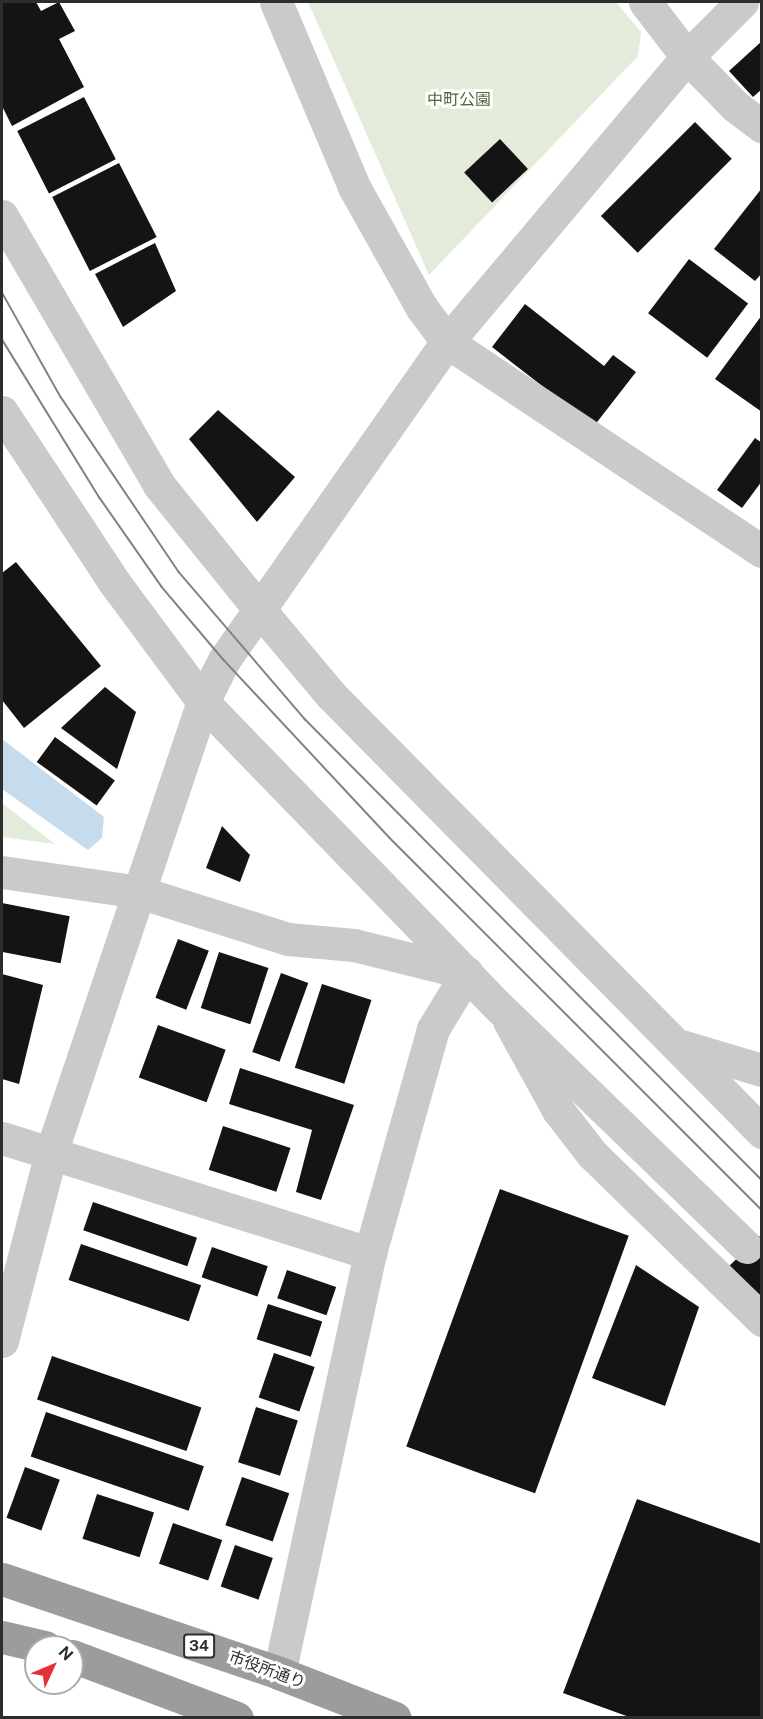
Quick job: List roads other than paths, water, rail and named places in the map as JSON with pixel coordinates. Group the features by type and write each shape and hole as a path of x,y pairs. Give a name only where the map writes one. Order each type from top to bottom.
{"highway":[{"name":"市役所通り","path":"2,1579 279,1673 395,1718"},
{"path":"2,1637 24,1642"},
{"path":"84,1661 237,1718"}],"street":[{"path":"276,2 354,187 422,308 447,342 762,551"},
{"path":"645,2 687,57 735,106 762,126"},
{"path":"2,1341 51,1153 203,702 224,660 447,342 687,57 742,2"},
{"path":"2,216 81,358 159,484 259,609 332,695 762,1132"},
{"path":"2,412 114,582 203,702 501,1009 747,1247"},
{"path":"2,872 139,892 288,939 354,945 467,973"},
{"path":"279,1673 370,1253 433,1029 467,973"},
{"path":"501,1009 558,1110 592,1154 762,1320"},
{"path":"676,1044 762,1070"},
{"path":"2,1138 370,1253"}],"water":[{"path":"2,739 104,817 102,838 88,850 2,789"}],"tram line":[{"path":"2,292 61,397 179,572 305,719 762,1180"},
{"path":"2,339 100,498 162,587 224,660 390,838 762,1210"}],"park label":[{"name":"中町公園","path":"459,100"}]}
